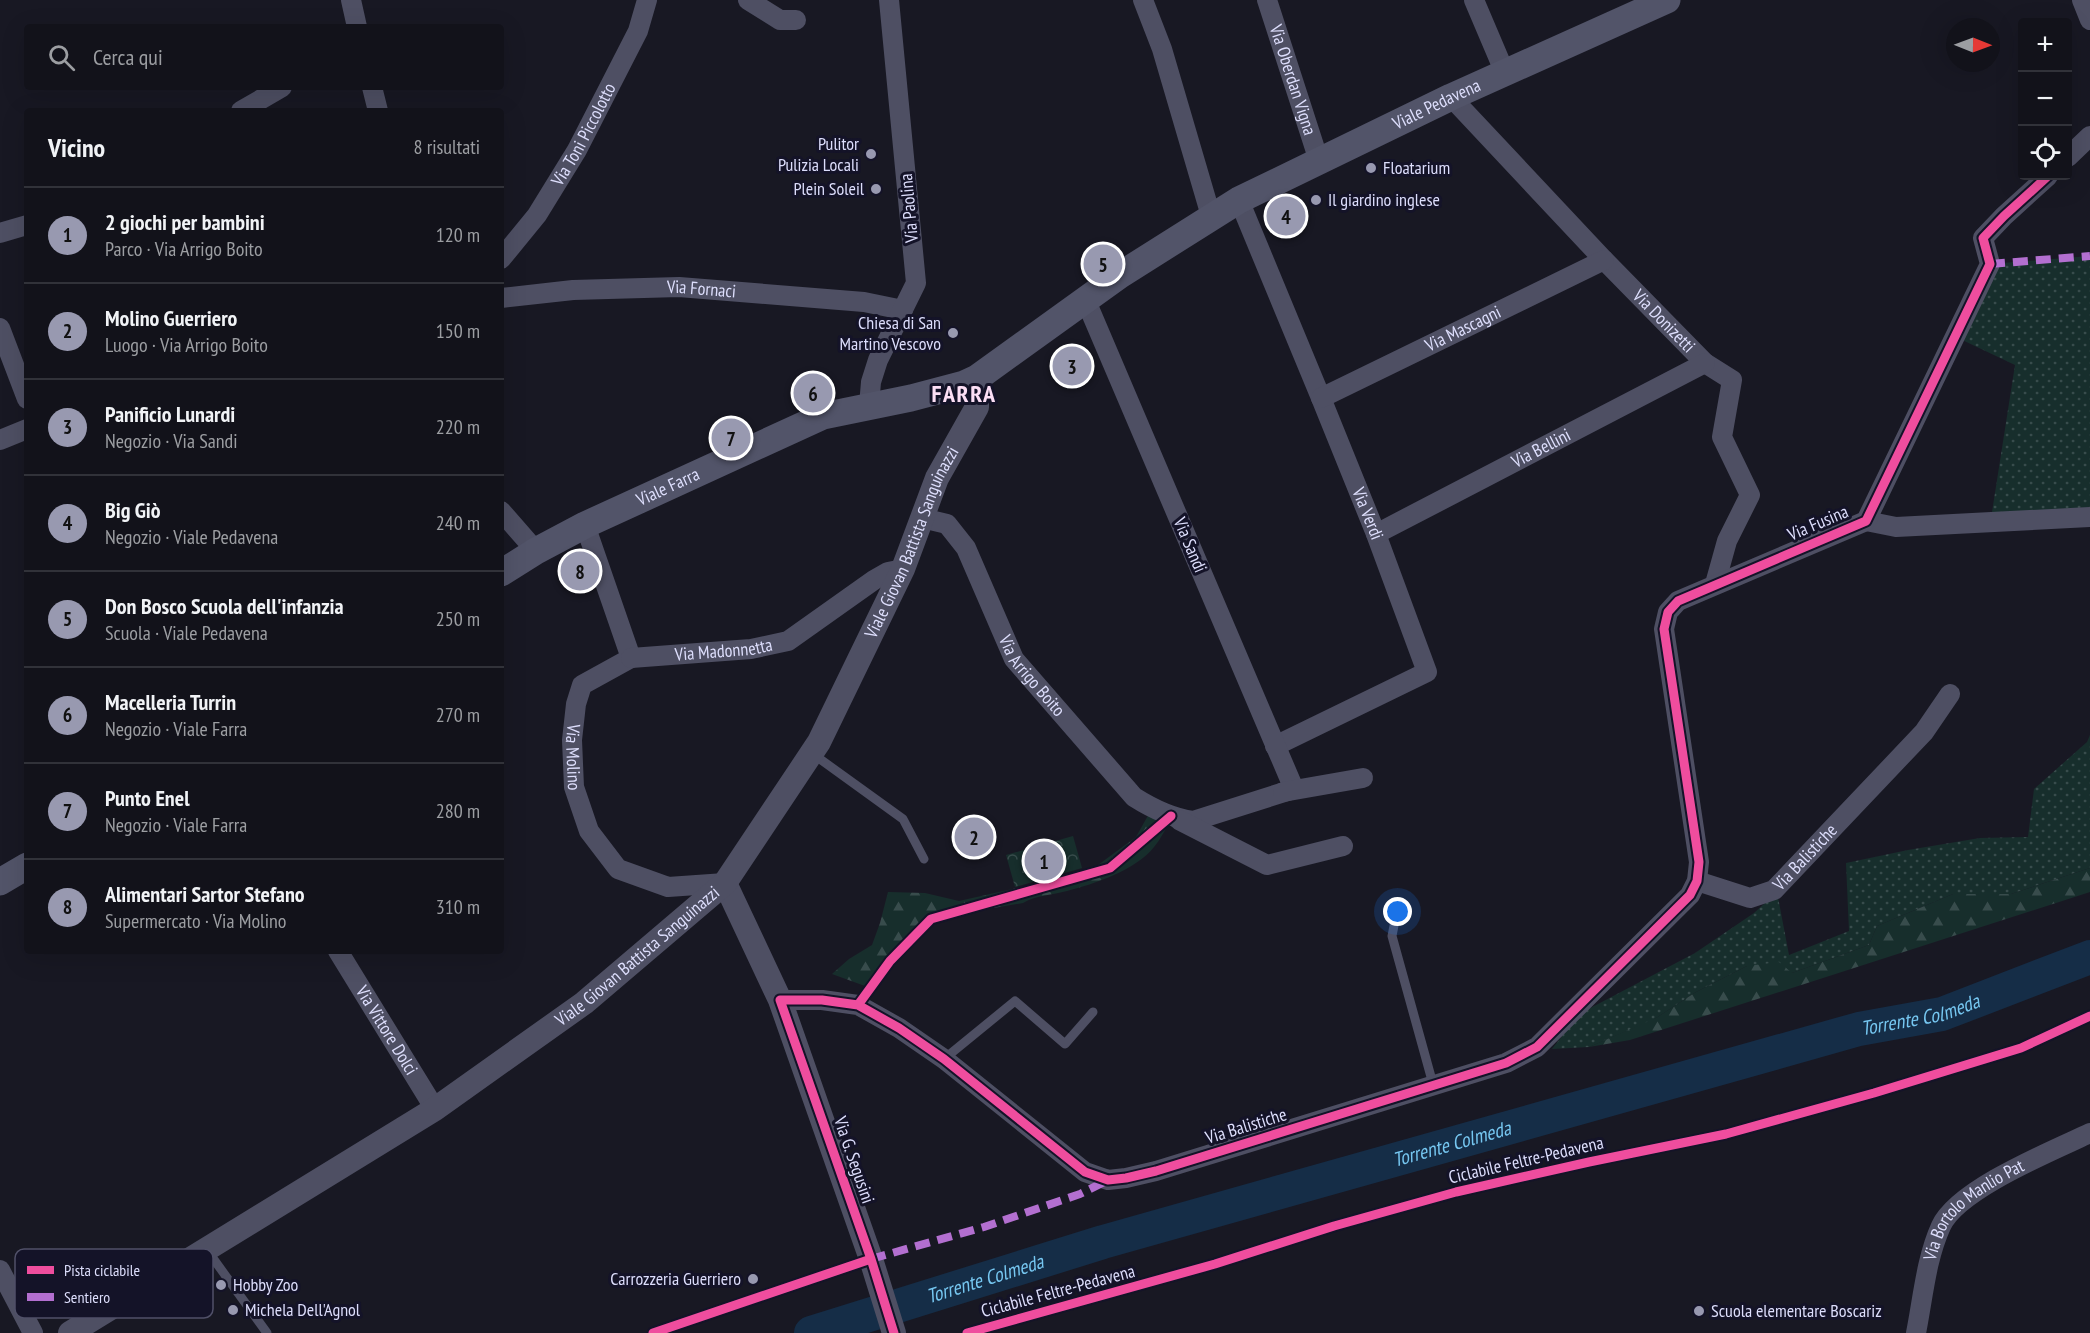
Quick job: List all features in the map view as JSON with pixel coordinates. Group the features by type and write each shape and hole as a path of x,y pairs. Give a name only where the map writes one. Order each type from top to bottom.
{"main road":[{"name":"Viale Pedavena","path":"977,378 1120,275 1239,200 1451,97 1667,0"},
{"name":"Viale Farra","path":"504,571 585,525 823,416 928,394 977,378"},
{"path":"0,882 24,868"}],"street":[{"path":"351,0 356,24"},
{"name":"Via Toni Piccolotto","path":"504,255 537,215 577,150 638,31 647,0"},
{"path":"748,0 780,20 796,20"},
{"name":"Via Paolina","path":"869,406 871,382 878,360 916,283 889,0"},
{"path":"1143,0 1162,50 1211,216"},
{"name":"Via Oberdan Vigna","path":"1267,0 1319,161"},
{"path":"1474,0 1505,73"},
{"path":"2082,0 2090,20"},
{"path":"246,108 277,90"},
{"path":"373,90 377,108"},
{"name":"Via Donizetti","path":"1451,97 1604,260 1706,363 1732,380 1722,437 1750,495 1727,541 1715,584"},
{"path":"2072,152 2090,136"},
{"name":"Via Fusina","path":"1866,520 1990,264 1983,238 2044,180"},
{"name":"Via Verdi","path":"1239,200 1376,534 1427,672 1275,746"},
{"path":"0,233 24,226"},
{"name":"Via Mascagni","path":"1321,398 1604,260"},
{"name":"Via Fornaci","path":"504,298 573,290 679,287 864,302 903,310"},
{"name":"Via Sandi","path":"1086,301 1275,746 1288,791"},
{"path":"0,328 24,391"},
{"name":"Via Bellini","path":"1376,534 1706,363"},
{"name":"Viale Giovan Battista Sanguinazzi","path":"209,1249 435,1109 584,1003 725,883 819,742 903,569 937,478 977,407 977,378"},
{"path":"0,440 24,430"},
{"path":"504,514 536,551"},
{"name":"Via Fusina","path":"1697,881 1699,862 1665,629 1668,612 1677,601 1866,520 1896,527 2090,517"},
{"name":"Via Arrigo Boito","path":"922,518 947,524 966,549 1014,659 1134,797 1155,810 1267,865 1343,846"},
{"path":"585,525 631,658"},
{"name":"Via Madonnetta","path":"631,658 751,649 788,640 874,580 888,572 903,569"},
{"name":"Via Molino","path":"631,658 582,685 576,704 572,740 574,787 589,831 618,869 668,886 725,883"},
{"name":"Via Balistiche","path":"780,1000 822,1000 858,1005 899,1028 944,1059 1085,1172 1107,1180 1156,1171 1506,1063 1537,1047 1690,895 1697,881 1750,898 1774,890 1924,732 1950,694"},
{"name":"Via Arrigo Boito","path":"1171,816 1193,821 1288,791 1363,778"},
{"name":"Via G. Segusini","path":"725,883 780,1000 894,1333"},
{"name":"Via Vittore Dolci","path":"340,954 435,1109"},
{"name":"Via Bortolo Manlio Pat","path":"1916,1333 1930,1258 1941,1224 1958,1205 1989,1183 2090,1133"},
{"path":"0,1270 15,1299"},
{"path":"25,1318 33,1333"},
{"name":"Viale Giovan Battista Sanguinazzi","path":"79,1331 100,1318"}],"lane":[{"path":"812,753 903,819 924,859"},
{"path":"1398,905 1392,936 1434,1084"},
{"path":"944,1059 1015,1001 1065,1044 1093,1012"},
{"path":"213,1258 267,1333"}],"green space":[{"path":"2090,256 2090,512 1992,512 2015,365 1958,338 1990,264"},
{"path":"2090,735 2090,868 2011,894 1953,894 1877,926 1869,945 1792,973 1747,966 1696,992 1653,1020 1589,1047 1552,1049 1579,1014 1695,953 1754,913 1777,892 1789,955 1849,931 1846,863 1980,838 2028,837 2034,789 2087,742"},
{"path":"1150,812 1169,824 1146,855 1126,869 1089,884 1023,903 930,919 905,942 865,986 832,974 849,959 872,945 888,892 925,893 959,901 1043,882 1098,865 1136,837"},
{"path":"1073,836 1082,868 1015,887 1006,855"},
{"path":"2090,868 2090,892 1630,1040 1589,1047 1656,1018 1696,992 1747,966 1779,962 1792,973 1869,945 1877,926 1953,894 2011,894"}],"waterway":[{"name":"Torrente Colmeda","path":"811,1333 1103,1242 1859,1029 1942,1014 2090,957"}],"marked path":[{"path":"1990,264 2090,256"},
{"path":"871,1259 984,1227 1080,1194 1108,1180"}],"cycle path":[{"path":"894,1333 871,1259 780,1000 822,1000 858,1005 899,1028 944,1059 1085,1172 1108,1180 1156,1171 1506,1063 1537,1047 1690,895 1697,881 1699,862 1664,629 1668,612 1678,601 1866,521 1990,264 1983,238 2044,180"},
{"path":"858,1005 890,961 931,919 1110,868 1171,816"},
{"name":"Ciclabile Feltre-Pedavena","path":"967,1333 1215,1264 1334,1226 1456,1192 1726,1134 1874,1093 2021,1048 2090,1016"},
{"path":"653,1333 871,1259"}],"place":[{"name":"Pulitor Pulizia Locali","path":"871,154"},
{"name":"Floatarium","path":"1371,168"},
{"name":"Plein Soleil","path":"876,189"},
{"name":"Il giardino inglese","path":"1316,200"},
{"name":"Big Giò","path":"1286,216"},
{"name":"Don Bosco Scuola dell'infanzia","path":"1103,264"},
{"name":"Chiesa di San Martino Vescovo","path":"953,333"},
{"name":"Panificio Lunardi","path":"1072,366"},
{"name":"Macelleria Turrin","path":"813,393"},
{"name":"Punto Enel","path":"731,438"},
{"name":"Alimentari Sartor Stefano","path":"580,571"},
{"name":"Molino Guerriero","path":"974,837"},
{"name":"2 giochi per bambini","path":"1044,861"},
{"name":"Carrozzeria Guerriero","path":"753,1279"},
{"name":"Hobby Zoo","path":"221,1285"},
{"name":"Michela Dell'Agnol","path":"233,1310"},
{"name":"Scuola elementare Boscariz","path":"1699,1311"}],"district":[{"name":"FARRA","path":"964,394"}]}
